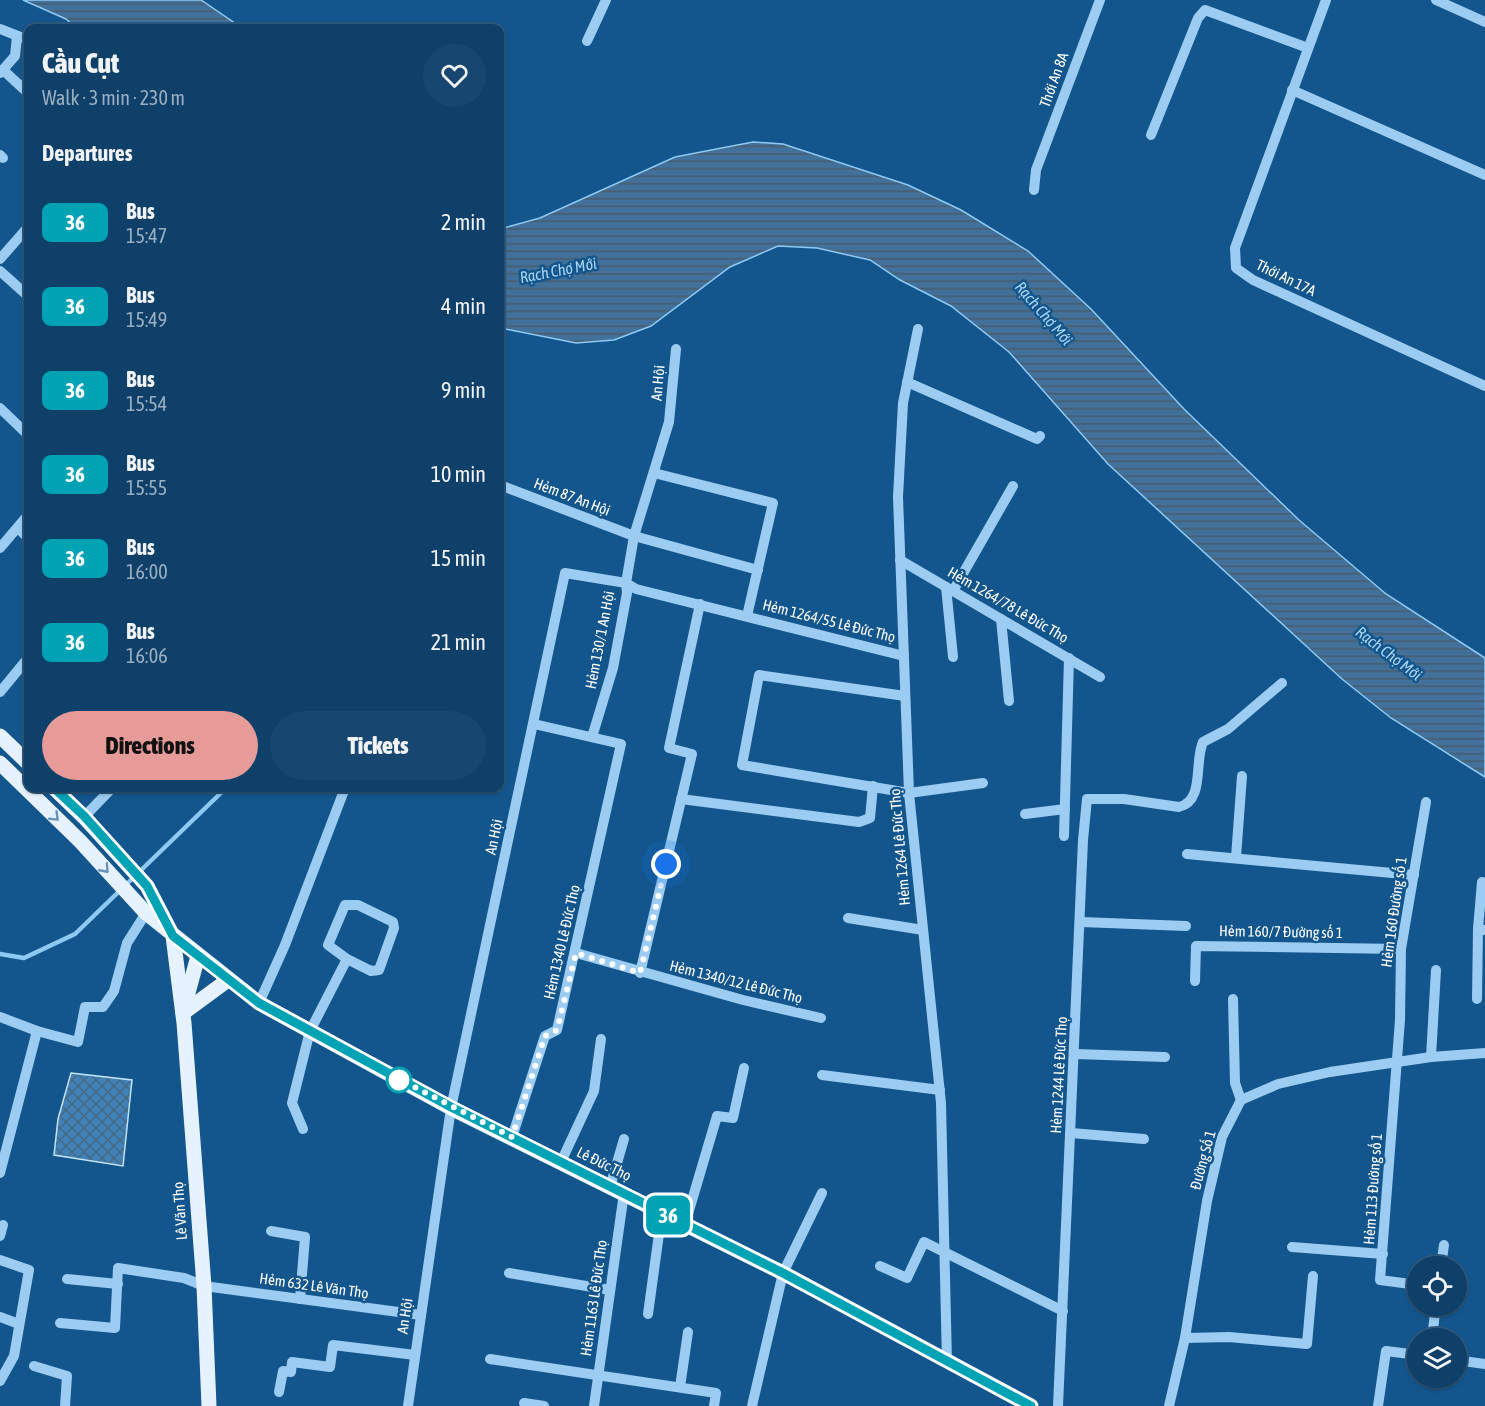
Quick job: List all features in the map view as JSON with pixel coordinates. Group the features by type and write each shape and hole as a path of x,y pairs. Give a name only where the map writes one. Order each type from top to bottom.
{"main road":[{"path":"0,736 24,759"},
{"name":"Lê Đức Thọ","path":"0,763 24,786"},
{"name":"Lê Đức Thọ","path":"30,792 80,841 146,912 259,1003 451,1107 783,1273 947,1363 1031,1406"},
{"path":"58,792 89,822"},
{"name":"Lê Đức Thọ","path":"89,822 147,886 173,936"},
{"name":"Lê Văn Thọ","path":"173,936 183,1013 204,1287 209,1406"},
{"path":"183,1013 198,956"},
{"path":"183,1013 228,980"}],"street":[{"path":"587,41 606,0"},
{"name":"Thới An 8A","path":"1034,190 1036,170 1100,0"},
{"name":"Thới An 17A","path":"1326,0 1234,248 1236,268 1253,280 1485,386"},
{"path":"1436,0 1485,22"},
{"path":"1151,135 1198,18 1204,10 1308,48"},
{"path":"0,29 24,39"},
{"path":"17,36 15,56 2,72 24,90"},
{"path":"1292,90 1485,175"},
{"path":"1,256 24,231"},
{"path":"0,271 24,292"},
{"name":"Hẻm 1264 Lê Đức Thọ","path":"918,329 903,403 898,497 909,793 940,1090 947,1363"},
{"name":"An Hội","path":"408,1406 451,1107 565,573 626,583 634,536 669,422 676,349"},
{"path":"907,382 1037,439 1040,436"},
{"path":"0,408 24,431"},
{"name":"Hẻm 1264/55 Lê Đức Thọ","path":"654,473 773,503 747,616"},
{"path":"953,657 950,589 1013,486"},
{"name":"Hẻm 87 An Hội","path":"504,487 634,536"},
{"path":"0,548 24,520"},
{"path":"18,528 24,534"},
{"path":"634,536 758,570"},
{"name":"Hẻm 1264/78 Lê Đức Thọ","path":"900,560 1100,676"},
{"name":"Hẻm 1264/55 Lê Đức Thọ","path":"626,583 636,589 904,656"},
{"name":"Hẻm 130/1 An Hội","path":"592,736 613,668 627,593 626,583"},
{"path":"640,973 692,754 669,748 700,604"},
{"path":"1001,619 1009,701"},
{"path":"1065,836 1069,658"},
{"path":"0,692 24,663"},
{"path":"905,696 759,675 742,765 909,793 983,783"},
{"name":"Hẻm 1244 Lê Đức Thọ","path":"1058,1406 1083,840 1087,799 1124,800 1179,807 1188,804 1195,794 1203,742 1228,729 1282,683"},
{"path":"534,724 592,736"},
{"name":"Hẻm 1340 Lê Đức Thọ","path":"512,1137 545,1036 557,1030 621,744 592,736"},
{"path":"1236,857 1242,776"},
{"path":"681,800 859,822 870,818 873,786"},
{"path":"89,822 109,792"},
{"path":"259,1003 285,945 343,792"},
{"name":"Hẻm 160 Đường số 1","path":"1397,1063 1401,949 1426,802"},
{"path":"1025,814 1065,809"},
{"path":"1187,854 1414,875"},
{"path":"1477,999 1481,965 1482,882"},
{"path":"345,905 358,905 393,922 394,928 379,970 371,971 347,959 328,945 345,905"},
{"path":"0,1017 37,1031 78,1042 85,1007 103,1007 109,999 114,990 127,943 146,912"},
{"path":"848,918 923,930"},
{"path":"1081,922 1185,926"},
{"name":"Hẻm 160/7 Đường số 1","path":"1195,981 1196,946 1401,949"},
{"name":"Hẻm 1340/12 Lê Đức Thọ","path":"576,953 640,973 821,1018"},
{"path":"303,1130 292,1103 310,1032 347,959"},
{"path":"1431,1057 1436,970"},
{"path":"1233,999 1235,1083 1241,1100 1278,1084 1431,1057 1485,1053"},
{"path":"0,1173 37,1031"},
{"path":"561,1162 594,1091 601,1039"},
{"path":"1075,1054 1165,1057"},
{"name":"Hẻm 113 Đường số 1","path":"1397,1063 1380,1280 1407,1284"},
{"path":"685,1224 717,1116 733,1118 744,1068"},
{"path":"822,1075 940,1090"},
{"name":"Đường Số 1","path":"1169,1406 1185,1338 1208,1201 1222,1137 1241,1100"},
{"path":"1071,1133 1144,1139"},
{"name":"Hẻm 1163 Lê Đức Thọ","path":"594,1406 610,1290 617,1190 624,1139"},
{"path":"752,1406 783,1273 822,1193"},
{"path":"648,1314 662,1212"},
{"path":"0,1236 3,1225"},
{"path":"271,1231 305,1237 300,1299"},
{"path":"880,1266 907,1278 924,1242 945,1250 1063,1311"},
{"path":"1442,1256 1444,1245"},
{"path":"1292,1247 1383,1254"},
{"path":"0,1260 29,1270 14,1356 0,1381"},
{"name":"Hẻm 632 Lê Văn Thọ","path":"118,1284 118,1268 184,1278 204,1287 421,1315"},
{"path":"509,1273 610,1290"},
{"path":"1185,1338 1229,1337 1307,1344 1313,1276"},
{"path":"60,1323 115,1328 118,1284 67,1279"},
{"path":"0,1317 20,1324"},
{"path":"680,1387 688,1332"},
{"path":"279,1392 283,1371 291,1372 292,1362 330,1367 333,1345 415,1355"},
{"path":"1378,1406 1386,1351 1407,1354"},
{"path":"490,1359 716,1393 714,1406"},
{"path":"1467,1362 1485,1364"},
{"path":"34,1366 67,1376 65,1406"},
{"path":"524,1403 544,1406"}],"water":[{"path":"23,0 201,0 236,24 72,24 66,19"},
{"name":"Rạch Chợ Mới","path":"753,142 783,144 908,185 961,210 1028,251 1091,309 1184,409 1299,520 1386,594 1485,658 1485,777 1391,718 1342,679 1108,464 1009,352 951,306 900,280 870,260 817,248 778,246 730,267 651,326 614,340 576,343 504,329 504,228 540,218 675,157"}],"building":[{"path":"71,1073 132,1080 123,1166 54,1155 58,1119"}],"waterway":[{"path":"0,954 24,958 75,934 222,792"}],"bus line":[{"name":"36","path":"58,792 84,816 147,886 173,936 259,1003 451,1107 783,1273 947,1363 1031,1406"}],"route":[{"path":"399,1080 393,1076 512,1137 545,1036 552,1035 557,1030 576,953 640,973 666,864"}]}
